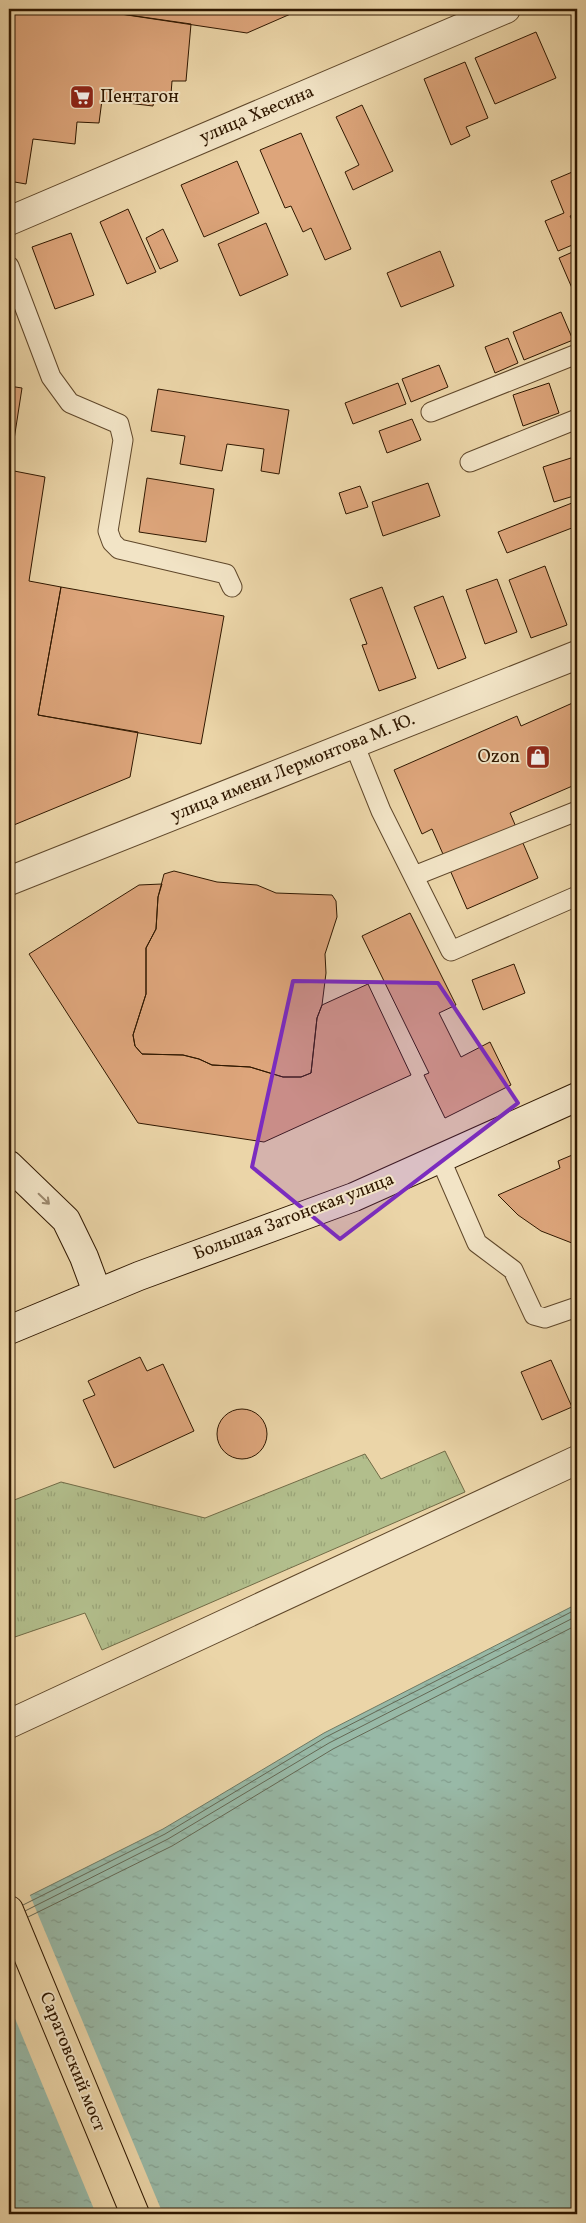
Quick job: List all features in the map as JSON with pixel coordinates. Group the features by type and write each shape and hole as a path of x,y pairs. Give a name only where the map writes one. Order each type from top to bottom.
{"main road":[{"name":"Саратовский мост","path":"9,1910 135,2214"}],"street":[{"name":"улица Хвесина","path":"9,221 506,9"},
{"name":"улица имени Лермонтова М. Ю.","path":"9,881 577,655"},
{"name":"Большая Затонская улица","path":"9,1330 97,1292 354,1197 577,1097"},
{"path":"9,1165 66,1220 84,1257 97,1292"},
{"path":"9,1724 577,1460"}],"lane":[{"path":"9,266 51,377 70,403 120,424 124,440 108,530 112,542 119,550 226,574 232,587"},
{"path":"431,412 577,354"},
{"path":"470,462 577,418"},
{"path":"354,744 382,811 450,951 577,896"},
{"path":"414,876 577,811"},
{"path":"440,1158 477,1243 512,1270 534,1315 545,1318 577,1307"}],"highlighted area":[{"path":"293,981 438,983 518,1103 340,1239 252,1167"}],"green space":[{"path":"445,1451 465,1492 102,1650 85,1613 9,1639 9,1502 61,1482 205,1518 365,1454 381,1479"}],"water":[{"path":"577,1604 577,2214 9,2214 9,1906 163,1829 324,1733"}],"pier":[{"path":"29,1893 163,2214 96,2214 9,2004 9,1904"}],"building":[{"name":"Пентагон","path":"9,9 87,9 191,24 186,81 172,81 171,94 155,93 153,106 102,100 99,123 77,122 75,144 33,139 26,184 9,181"},
{"path":"87,9 302,9 247,33"},
{"path":"536,32 556,78 495,104 475,58"},
{"path":"465,62 488,118 466,127 470,136 451,145 424,79"},
{"path":"362,105 393,171 353,190 345,172 359,165 336,117"},
{"path":"301,133 351,249 325,260 311,228 303,232 291,206 285,208 260,150"},
{"path":"237,161 259,213 204,237 181,185"},
{"path":"577,170 577,213 570,216 577,230 577,243 558,251 545,221 564,213 551,181"},
{"path":"128,209 156,272 127,284 100,222"},
{"path":"266,223 288,275 240,296 218,244"},
{"path":"163,229 178,261 160,269 146,238"},
{"path":"71,233 94,295 55,309 32,247"},
{"path":"577,250 577,294 575,295 559,258"},
{"path":"440,251 454,286 401,307 387,273"},
{"path":"561,312 573,340 524,360 513,332"},
{"path":"508,338 518,363 495,373 485,347"},
{"path":"439,365 448,387 411,402 402,379"},
{"path":"398,383 406,404 353,424 345,403"},
{"path":"549,383 559,413 523,426 513,395"},
{"path":"9,386 22,388 9,472"},
{"path":"158,389 289,410 279,474 261,471 264,449 227,444 222,471 180,464 185,436 151,431"},
{"path":"412,419 421,440 387,453 379,431"},
{"path":"577,456 577,495 554,502 543,467"},
{"path":"9,470 45,477 29,581 61,587 38,715 138,732 130,777 9,827"},
{"path":"147,478 214,489 206,542 139,532"},
{"path":"428,483 440,516 383,536 372,502"},
{"path":"360,486 368,507 346,514 339,493"},
{"path":"577,501 577,526 507,553 498,532"},
{"path":"545,566 567,625 531,638 509,580"},
{"path":"497,579 517,632 485,644 466,590"},
{"path":"61,587 224,616 201,744 38,715"},
{"path":"382,587 416,678 379,691 362,645 367,644 350,599"},
{"path":"443,596 466,658 438,669 414,607"},
{"path":"577,701 577,784 510,813 538,878 467,909 432,829 422,834 394,770 517,716 521,726"},
{"path":"174,871 217,882 257,885 276,893 332,895 336,901 337,917 325,954 326,973 322,1005 317,1018 311,1073 301,1077 283,1077 250,1067 212,1065 183,1055 142,1054 135,1046 133,1035 146,994 146,948 156,929 158,897 164,874"},
{"path":"162,884 158,897 156,929 146,948 146,994 133,1035 135,1046 142,1054 183,1055 212,1065 250,1067 283,1077 301,1077 311,1073 317,1018 322,1005 368,984 411,1075 264,1142 138,1123 29,954 139,885"},
{"path":"410,913 456,1005 439,1013 461,1057 490,1042 511,1085 445,1118 424,1075 429,1073 362,936"},
{"path":"514,964 525,993 483,1010 472,980"},
{"path":"577,1153 577,1245 541,1231 518,1215 498,1195 560,1168 558,1161"},
{"path":"140,1357 147,1371 163,1364 194,1431 114,1468 83,1400 95,1395 88,1381"},
{"path":"551,1360 572,1407 542,1420 521,1372"},
{"path":"247,1409 260,1416 266,1424 266,1444 260,1452 252,1458 237,1459 224,1452 218,1444 217,1429 224,1416 232,1410"}],"place":[{"name":"Пентагон","path":"82,97"},
{"name":"Ozon","path":"538,757"}]}
